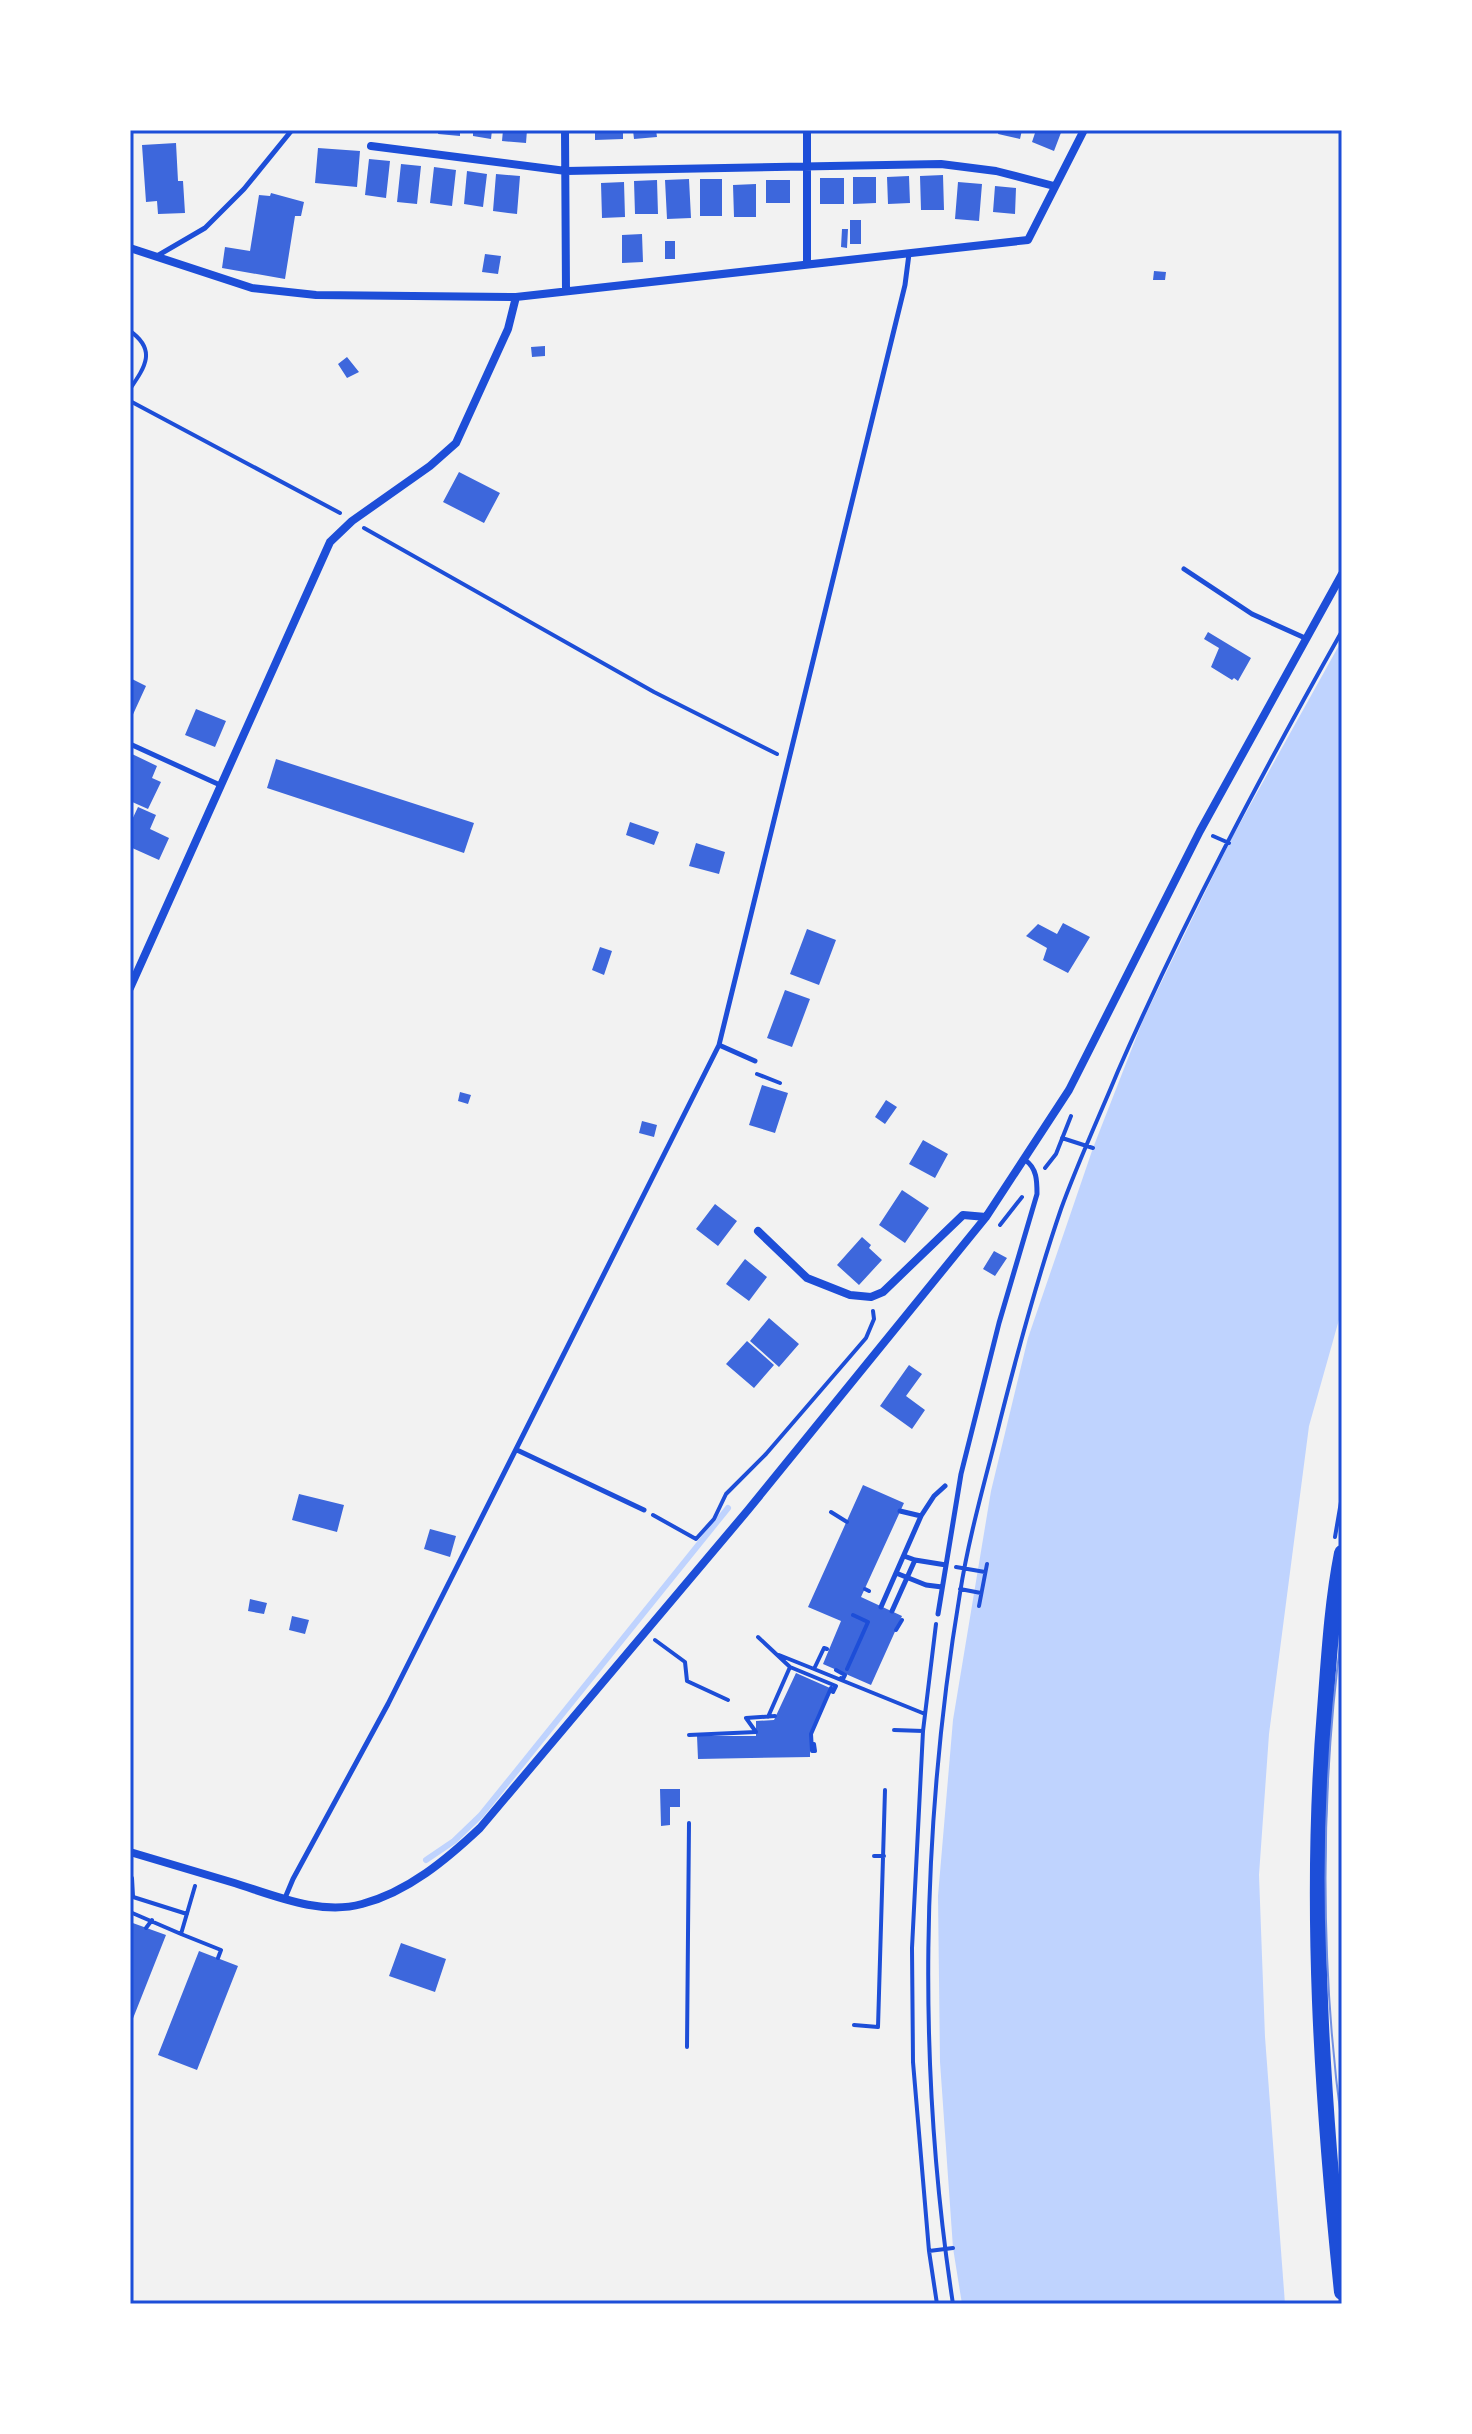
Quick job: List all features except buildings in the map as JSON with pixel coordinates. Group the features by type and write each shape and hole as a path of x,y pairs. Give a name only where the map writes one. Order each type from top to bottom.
{"main road":[{"path":"1342,1553 1319,1782 1317,1918 1321,2063 1342,2292"}],"street":[{"path":"565,130 566,291"},
{"path":"807,130 807,263"},
{"path":"130,248 252,288 316,295 516,297 1028,240 1084,130"},
{"path":"371,146 566,171 941,164 996,171 1054,186"},
{"path":"130,988 330,542 352,521 430,466 456,443 508,329 516,297"},
{"path":"130,1852 285,1898 326,1907 362,1904 408,1884 452,1855 480,1828 748,1510 986,1217 1069,1090 1200,831 1342,574"},
{"path":"758,1231 807,1278 850,1295 871,1297 883,1292 963,1215 986,1217"}],"lane":[{"path":"157,257 205,228 244,189 292,130"},
{"path":"285,1898 388,1704 719,1045 905,285 909,254"},
{"path":"1184,569 1252,614 1305,638"},
{"path":"130,744 221,786"},
{"path":"719,1045 755,1061"},
{"path":"938,1614 961,1474 999,1323 1033,1212 1037,1178 1031,1164 1025,1160"},
{"path":"517,1450 644,1510"},
{"path":"881,1607 921,1516 945,1486"},
{"path":"900,1511 921,1516"},
{"path":"904,1556 946,1565"},
{"path":"892,1611 915,1560"},
{"path":"896,1573 942,1587"}],"path":[{"path":"130,331 141,339 146,352 144,368 130,389"},
{"path":"130,401 352,521 654,692 788,760"},
{"path":"953,2304 945,2249 929,2047 929,1892 941,1724 960,1589 1021,1340 1061,1210 1086,1146 1140,1018 1201,891 1342,631"},
{"path":"1037,1178 1056,1154 1076,1102 1069,1090"},
{"path":"1062,1138 1093,1148"},
{"path":"644,1510 696,1539 714,1519 726,1494 766,1454 866,1338 874,1319 873,1311"},
{"path":"831,1512 847,1522"},
{"path":"979,1606 987,1564"},
{"path":"972,1569 985,1572"},
{"path":"969,1590 981,1593"},
{"path":"937,2304 929,2251 916,2104 912,1948 923,1731 938,1614"},
{"path":"847,1669 868,1622 853,1615"},
{"path":"896,1630 904,1617"},
{"path":"644,1632 685,1662 687,1681 728,1700"},
{"path":"758,1637 790,1667 836,1686 830,1691 813,1728 813,1744"},
{"path":"814,1669 824,1648 827,1649 823,1662"},
{"path":"777,1654 925,1714"},
{"path":"768,1717 790,1667"},
{"path":"833,1678 834,1675 843,1679 845,1675 836,1670"},
{"path":"689,1735 756,1732 746,1718 775,1716"},
{"path":"894,1730 923,1731"},
{"path":"854,2025 878,2027 885,1790"},
{"path":"687,2047 689,1823"},
{"path":"874,1856 884,1856"},
{"path":"132,1878 132,1896 187,1914"},
{"path":"181,1934 192,1896"},
{"path":"130,1912 221,1950 218,1958"},
{"path":"146,1928 152,1920"},
{"path":"929,2251 953,2248"}],"water":[{"path":"1342,640 1342,1309 1309,1426 1269,1734 1259,1875 1265,2037 1285,2304 962,2304 953,2248 940,2062 938,1896 953,1720 991,1491 1028,1338 1093,1148 1143,1020 1229,843"}],"waterway":[{"path":"426,1860 454,1841 481,1815 728,1508"}],"tram line":[{"path":"1342,1631 1330,1753 1326,1878 1330,2004 1342,2126"}]}
